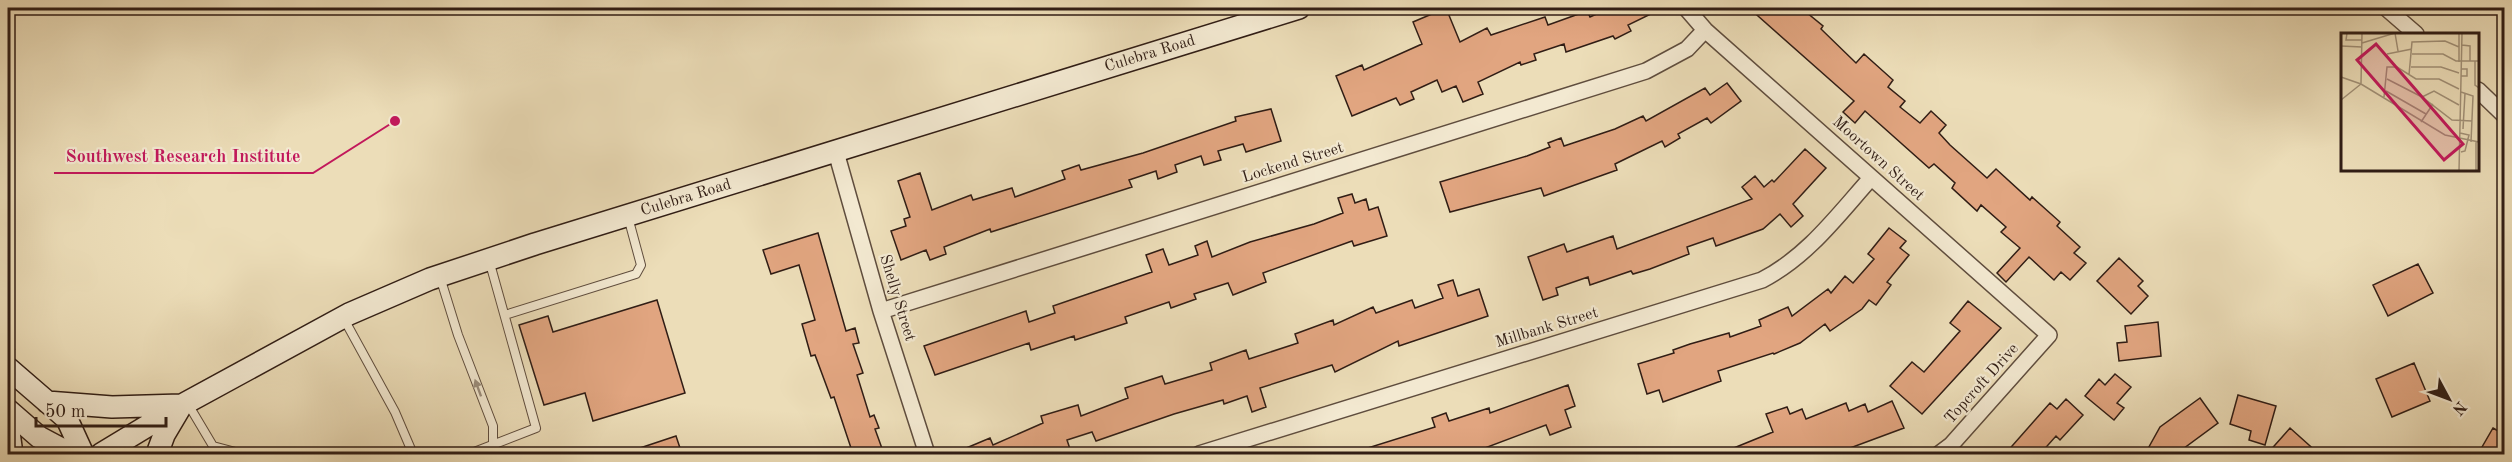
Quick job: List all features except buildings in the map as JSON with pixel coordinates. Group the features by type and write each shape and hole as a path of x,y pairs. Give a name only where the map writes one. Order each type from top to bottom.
{"main road":[{"name":"Culebra Road","path":"101,454 184,404 343,318 440,276 1299,8"},
{"path":"15,362 47,402 67,419 83,454"},
{"path":"47,402 112,407 184,404"},
{"path":"158,454 164,435 184,404"},
{"path":"8,410 39,437 72,454"},
{"path":"8,425 12,454"}],"street":[{"name":"Moortown Street","path":"1686,8 1705,30 2049,335"},
{"path":"2386,8 2415,33"},
{"name":"Lockend Street","path":"881,311 1646,71 1687,49 1705,30"},
{"path":"2479,91 2505,115"},
{"name":"Shelly Street","path":"836,152 881,311 927,454"},
{"name":"Millbank Street","path":"1199,454 1762,280 1788,266 1810,248 1871,178"},
{"name":"Topcroft Drive","path":"1939,454 1951,445 2049,335"}],"lane":[{"path":"504,315 636,274 641,265 628,216"},
{"path":"469,454 536,428 489,259"},
{"path":"440,276 458,334 493,426 493,443"},
{"path":"343,318 395,412 413,454"},
{"path":"184,404 213,450 243,454"}],"path":[{"path":"8,344 15,362"}],"place":[{"name":"Southwest Research Institute","path":"395,121"}]}
